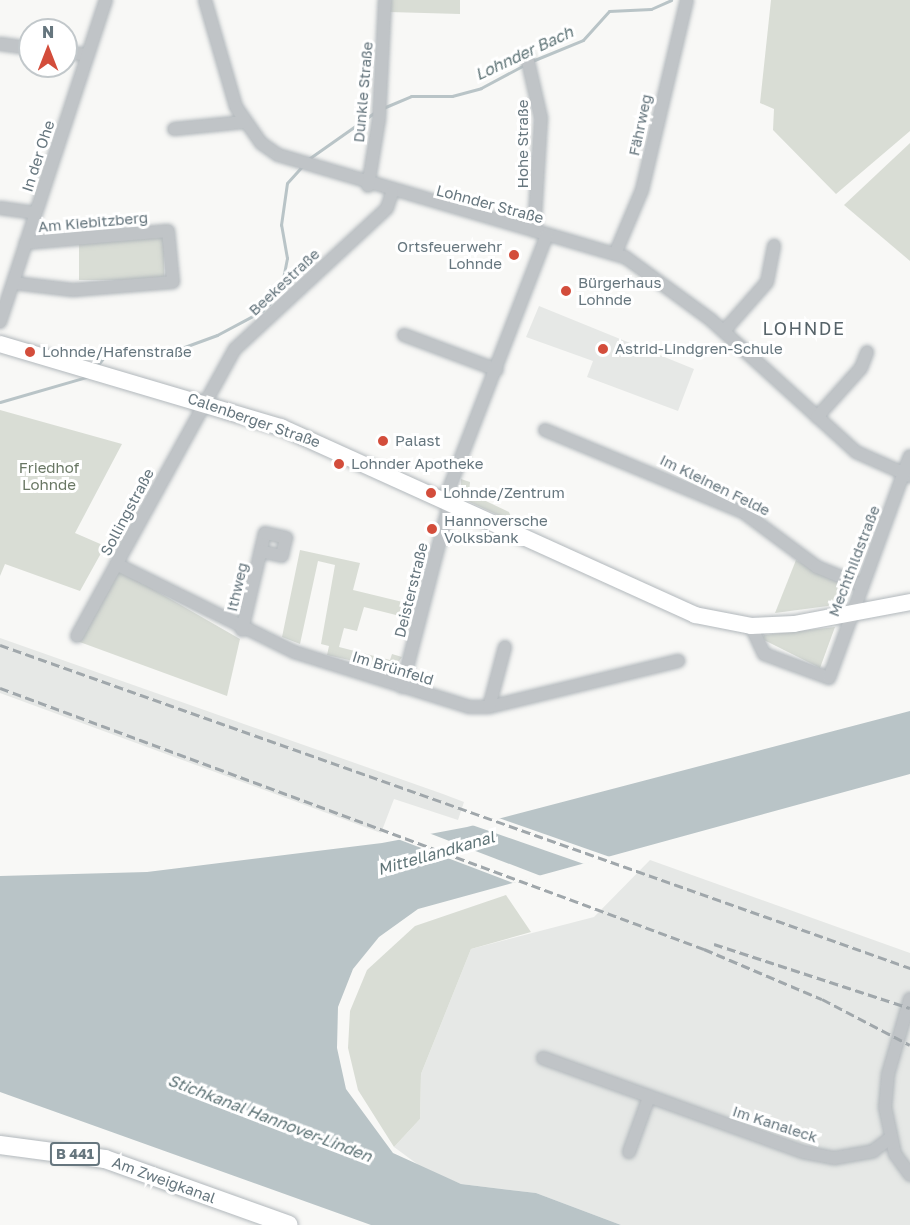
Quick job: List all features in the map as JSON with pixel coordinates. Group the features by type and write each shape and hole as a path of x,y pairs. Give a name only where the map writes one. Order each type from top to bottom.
{"main road":[{"name":"Am Zweigkanal","path":"0,1144 105,1159 289,1225"}],"street":[{"name":"In der Ohe","path":"0,322 106,0"},
{"name":"Lohnder Straße","path":"205,0 228,87 244,122 261,143 297,163 368,186 615,254 671,288 724,332 856,452 907,475"},
{"name":"Dunkle Straße","path":"368,186 379,119 385,0"},
{"name":"Fährweg","path":"615,254 642,190 687,0"},
{"path":"0,44 18,46"},
{"path":"78,54 87,55"},
{"name":"Hohe Straße","path":"529,62 541,118 534,231"},
{"path":"174,129 244,122"},
{"name":"Beekestraße","path":"202,400 235,349 387,208 392,192"},
{"path":"0,208 35,213"},
{"name":"Am Kiebitzberg","path":"14,283 73,290 173,282 168,231 26,243"},
{"name":"Deisterstraße","path":"402,687 447,500 547,235"},
{"path":"724,332 766,282 774,246"},
{"path":"404,335 496,370"},
{"name":"Calenberger Straße","path":"0,344 202,400 310,439 447,500 664,604 751,626 850,615 910,602"},
{"path":"817,417 861,368 867,352"},
{"name":"Sollingstraße","path":"77,636 202,400"},
{"name":"Im Kleinen Felde","path":"545,430 743,512 817,567 861,585"},
{"name":"Mechthildstraße","path":"751,626 764,654 829,678 861,585 907,475 910,456"},
{"name":"Ithweg","path":"242,630 261,551"},
{"name":"Im Brünfeld","path":"116,564 242,630 402,687 469,707 489,707 678,661"},
{"path":"489,707 505,647"},
{"path":"910,999 888,1074 885,1107 890,1138 910,1175"},
{"name":"Im Kanaleck","path":"543,1058 803,1152 835,1158 873,1151 890,1138"},
{"path":"629,1152 649,1096"}],"shaded area":[{"name":"Astrid-Lindgren-Schule","path":"539,306 694,369 678,411 587,377 593,361 526,337"},
{"path":"0,638 464,802 458,820 394,799 381,833 0,693"},
{"path":"650,860 910,953 910,1225 621,1225 536,1193 461,1184 424,1169 394,1147 420,1119 421,1074 471,949 594,917"}],"green space":[{"path":"390,0 460,0 460,14 389,12"},
{"path":"771,0 910,0 910,131 836,194 773,130 774,109 760,103"},
{"path":"910,143 910,261 844,205"},
{"path":"79,237 164,237 164,280 79,280"},
{"name":"Friedhof Lohnde","path":"0,410 122,444 75,533 105,546 80,591 5,564 0,576"},
{"path":"461,479 470,482 469,493 509,512 513,522 461,498"},
{"path":"300,550 360,563 353,590 415,605 412,619 364,607 357,631 344,628 339,647 390,660 392,654 402,657 393,670 327,655 329,646 321,644 335,565 318,561 300,644 282,637"},
{"path":"796,560 848,587 843,604 775,613"},
{"path":"118,569 240,639 227,696 77,641"},
{"path":"835,627 820,668 762,639 764,635"},
{"path":"506,895 531,932 471,949 421,1074 420,1119 394,1147 358,1090 348,1048 350,1011 367,970 415,926"}],"water":[{"path":"910,711 910,774 418,909 379,937 353,969 338,1007 337,1048 346,1089 393,1153 461,1184 536,1193 621,1225 371,1225 0,1092 0,876 147,872 382,843 467,827"}],"pier":[{"path":"496,817 610,857 584,864 469,824"},
{"path":"426,832 541,876 513,883 395,838"}],"waterway":[{"name":"Lohnder Bach","path":"532,61 583,40 609,11 651,9 671,0"},
{"name":"Lohnder Bach","path":"383,108 411,96 452,96 481,88 526,64"},
{"name":"Lohnder Bach","path":"307,160 375,112"},
{"name":"Lohnder Bach","path":"97,366 104,357 157,357 217,335 262,311 280,294 287,258 281,225 287,183 303,165"},
{"name":"Lohnder Bach","path":"0,402 90,376"}],"railway":[{"path":"0,645 910,968"},
{"path":"0,688 704,949 822,999 910,1045"},
{"path":"714,944 910,1008"}],"place":[{"name":"Ortsfeuerwehr Lohnde","path":"514,255"},
{"name":"Bürgerhaus Lohnde","path":"566,291"},
{"name":"Astrid-Lindgren-Schule","path":"603,349"},
{"name":"Lohnde/Hafenstraße","path":"30,352"},
{"name":"Palast","path":"383,441"},
{"name":"Lohnder Apotheke","path":"339,464"},
{"name":"Lohnde/Zentrum","path":"431,493"},
{"name":"Hannoversche Volksbank","path":"432,529"}],"district":[{"name":"LOHNDE","path":"804,328"}],"water label":[{"name":"Mittellandkanal","path":"436,853"},
{"name":"Stichkanal Hannover-Linden","path":"270,1118"}]}
